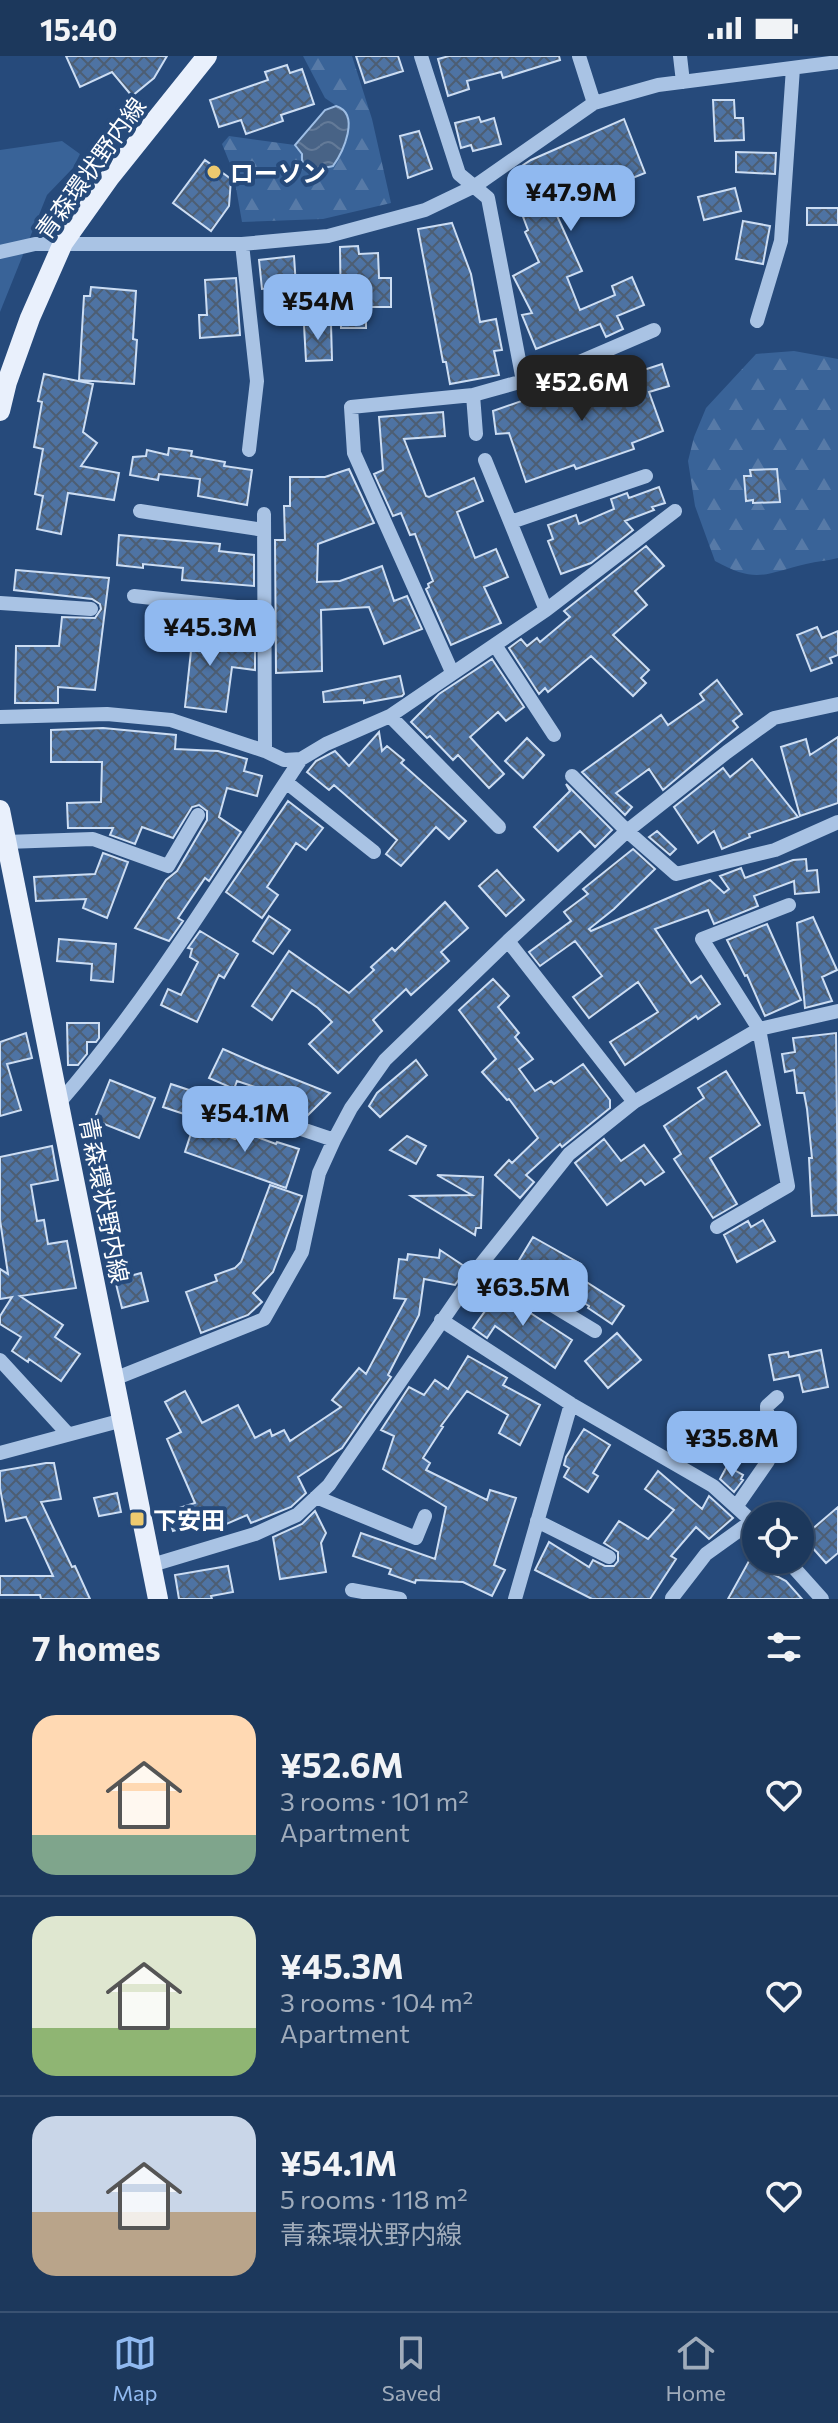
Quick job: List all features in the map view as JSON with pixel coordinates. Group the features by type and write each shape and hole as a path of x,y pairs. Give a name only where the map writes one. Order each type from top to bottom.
{"main road":[{"name":"青森環状野内線","path":"0,411 30,318 63,243 110,177 207,56"},
{"name":"青森環状野内線","path":"0,810 158,1599"}],"street":[{"path":"421,56 459,174 488,198 523,381"},
{"path":"579,56 594,103"},
{"path":"680,56 683,82"},
{"path":"0,252 35,244 242,244 328,236 425,210 475,186 594,103 658,85 838,62"},
{"path":"757,321 781,241 793,68"},
{"path":"242,244 257,381 249,450"},
{"path":"452,672 354,453 351,407 473,395 561,370 654,330"},
{"path":"473,395 476,434"},
{"path":"485,460 546,610"},
{"path":"511,522 646,476"},
{"path":"140,511 264,530"},
{"path":"59,1103 101,1055 165,967 301,759 326,744 390,716 546,610 675,511"},
{"path":"264,514 265,751"},
{"path":"134,596 264,610"},
{"path":"0,603 91,609"},
{"path":"495,645 554,735"},
{"path":"114,1379 264,1319 302,1252 319,1173 334,1140 351,1108 385,1060 627,831 774,718 838,704"},
{"path":"0,717 107,714 171,720 284,760 301,759"},
{"path":"390,716 499,827"},
{"path":"572,776 676,874 775,850 838,822"},
{"path":"286,782 374,852"},
{"path":"6,842 93,839 168,866 198,815"},
{"path":"717,1227 788,1186 759,1029 702,939 789,905"},
{"path":"508,941 634,1102"},
{"path":"152,1565 255,1534 297,1515 329,1485 482,1263 569,1154 634,1102 759,1029 838,1011"},
{"path":"210,1098 334,1140"},
{"path":"482,1263 595,1331"},
{"path":"441,1320 571,1404 713,1486 742,1512"},
{"path":"0,1360 67,1433"},
{"path":"736,1507 768,1461 767,1406 777,1397"},
{"path":"515,1599 571,1404"},
{"path":"0,1453 123,1420"},
{"path":"316,1497 416,1538 425,1516"},
{"path":"537,1521 609,1557"},
{"path":"672,1598 706,1554 742,1531"},
{"path":"800,1574 822,1599"},
{"path":"352,1590 400,1599"}],"green space":[{"path":"303,56 352,56 372,119 391,203 323,219 242,222 233,171 222,144 229,136 295,145 297,150 347,142 345,112 325,98"},
{"path":"62,141 80,154 73,168 47,195 0,312 0,150"},
{"path":"794,351 838,359 838,558 770,574 741,573 715,561 695,506 688,461 706,408 756,354"}],"water":[{"path":"336,106 343,110 349,125 341,152 333,166 307,168 295,145 325,110"}],"building":[{"path":"66,56 167,56 154,78 132,96 112,72 80,87"},
{"path":"356,56 398,56 403,71 365,83"},
{"path":"449,56 559,56 560,60 503,78 501,72 467,81 469,89 448,96 438,59"},
{"path":"287,65 290,73 302,69 314,104 281,115 283,121 246,134 241,120 219,127 210,100 268,80 265,72"},
{"path":"713,100 734,100 735,118 743,118 744,140 715,141"},
{"path":"479,117 481,122 494,118 501,144 473,151 471,145 461,148 455,123"},
{"path":"624,119 645,173 554,209 582,271 567,277 580,310 615,295 612,286 632,277 644,305 617,316 623,329 606,337 600,324 536,349 522,315 532,313 513,276 539,262 525,232 528,230 516,198 525,195 514,171 531,160"},
{"path":"419,131 432,169 408,178 400,136"},
{"path":"736,152 776,153 775,174 736,172"},
{"path":"205,160 231,179 229,206 211,231 173,203"},
{"path":"735,188 741,211 704,220 698,197"},
{"path":"807,208 838,208 838,225 807,225"},
{"path":"743,221 770,226 763,264 736,259"},
{"path":"452,223 471,274 480,322 496,319 502,350 494,351 499,375 450,384 446,362 443,362 418,229"},
{"path":"358,246 359,254 378,253 379,278 391,278 391,307 366,307 366,328 341,328 340,247"},
{"path":"294,256 296,286 262,289 259,260"},
{"path":"236,278 240,335 200,338 199,315 207,315 205,280"},
{"path":"91,287 136,291 134,384 79,380 84,296 90,296"},
{"path":"331,324 332,360 306,361 304,325"},
{"path":"662,364 669,386 649,392 663,431 632,443 634,449 526,482 509,433 496,434 493,411 556,389 556,392 571,386 574,394 621,375"},
{"path":"44,374 93,384 83,432 97,443 81,466 119,473 114,500 68,493 61,534 37,529 43,496 35,494 43,449 34,447"},
{"path":"443,412 445,436 404,439 426,496 474,478 483,501 457,512 475,558 496,549 508,577 484,587 501,623 451,645 426,589 433,581 415,534 410,535 401,513 393,516 374,474 383,470 379,417"},
{"path":"169,448 192,451 191,456 225,462 224,466 252,470 247,505 198,496 200,479 159,474 158,480 130,475 133,457 146,456 147,450 168,455"},
{"path":"349,469 374,523 318,544 317,582 340,581 382,566 394,601 407,596 422,629 384,644 369,607 321,610 322,671 276,673 275,540 285,540 284,506 290,506 290,477 325,477"},
{"path":"777,469 780,502 746,501 744,476 751,476 750,470"},
{"path":"659,487 665,503 625,521 633,530 591,563 561,574 548,541 553,539 548,525 576,515 579,524 614,509 611,499 627,493 629,498"},
{"path":"119,535 220,544 219,551 254,555 254,586 182,580 183,568 117,565"},
{"path":"646,546 664,566 635,591 647,605 613,635 649,670 641,678 646,683 633,696 591,656 548,692 545,688 539,694 509,648 521,639 527,646 537,638 540,642 570,617 564,611"},
{"path":"16,570 109,578 95,690 58,687 58,703 15,703 16,646 59,646 62,617 95,618 101,609 100,604 92,599 14,590"},
{"path":"181,621 210,626 206,646 255,651 255,670 232,667 226,712 185,707 191,651 177,648"},
{"path":"817,627 822,638 838,631 838,655 830,658 832,663 811,671 797,635"},
{"path":"492,659 524,707 506,721 498,712 470,737 504,774 489,788 458,755 453,760 411,722 439,694"},
{"path":"400,676 402,696 364,703 364,700 324,702 323,692"},
{"path":"717,680 742,714 733,721 738,727 663,790 649,769 616,793 632,807 625,815 582,772 661,715 668,725 704,700 700,694"},
{"path":"103,728 176,735 175,749 218,751 247,759 244,771 262,776 257,796 227,788 219,817 241,832 209,881 205,878 178,918 183,921 169,941 135,928 166,880 177,871 207,820 207,811 199,805 192,807 173,838 142,827 135,844 110,835 113,828 68,828 67,803 101,802 102,762 51,762 51,730"},
{"path":"379,732 382,751 387,746 404,760 401,763 466,821 449,839 436,827 401,866 386,854 397,840 334,785 329,790 307,772 316,761 335,751 349,766"},
{"path":"838,737 838,803 800,816 781,747 806,739 810,755"},
{"path":"527,738 544,755 523,778 505,761"},
{"path":"752,759 798,817 749,834 750,837 722,849 714,831 698,843 674,807 723,768 730,777"},
{"path":"566,784 612,830 595,847 580,831 558,851 534,827 570,791"},
{"path":"288,801 323,828 306,850 296,843 267,887 278,895 262,918 226,892"},
{"path":"657,831 676,849 670,855 649,837"},
{"path":"633,849 655,869 589,929 591,931 710,880 724,893 729,889 720,876 741,868 745,878 793,860 806,859 807,871 817,870 819,892 795,894 794,881 754,896 758,906 714,924 708,910 655,929 691,983 701,976 720,1004 698,1019 696,1016 625,1065 610,1042 658,1012 638,982 589,1018 573,997 602,976 575,941 540,966 529,952 571,921 564,912 588,894 583,889"},
{"path":"103,853 128,862 107,918 83,908 86,899 36,901 34,877 95,874"},
{"path":"497,870 524,900 506,916 479,886"},
{"path":"445,902 468,928 441,952 449,961 411,995 406,989 373,1020 382,1031 338,1073 309,1044 332,1022 318,1008 292,990 272,1020 252,1006 289,951 349,993 374,970 371,967 392,948 395,951"},
{"path":"269,916 290,930 273,954 253,941"},
{"path":"813,917 837,970 822,977 832,1001 805,1008 797,923"},
{"path":"767,924 801,1000 765,1016 727,940"},
{"path":"200,931 238,954 224,978 219,975 197,1022 161,1005 168,989 181,995 198,962 190,957 192,949 188,948"},
{"path":"59,939 116,944 113,982 91,980 92,964 57,961"},
{"path":"493,979 509,996 498,1007 519,1033 515,1037 533,1059 519,1069 535,1091 551,1081 554,1084 583,1064 610,1100 610,1108 562,1147 560,1144 526,1175 534,1182 520,1198 495,1175 538,1138 509,1099 482,1072 496,1059 459,1010"},
{"path":"67,1023 99,1023 99,1038 96,1042 87,1042 87,1054 78,1065 68,1065"},
{"path":"26,1033 32,1058 7,1064 21,1110 0,1116 0,1042"},
{"path":"836,1033 838,1215 812,1216 809,1158 812,1158 807,1109 804,1093 797,1093 794,1070 785,1072 782,1054 795,1052 793,1038"},
{"path":"223,1049 330,1093 306,1117 292,1111 297,1101 237,1081 234,1089 209,1078"},
{"path":"416,1060 427,1075 380,1117 369,1106 377,1093"},
{"path":"726,1071 760,1125 710,1158 737,1204 713,1218 674,1159 681,1154 664,1126 704,1098 698,1088"},
{"path":"110,1080 155,1098 139,1138 94,1120"},
{"path":"171,1084 192,1091 184,1114 163,1107"},
{"path":"194,1124 235,1139 238,1130 299,1149 286,1188 185,1152"},
{"path":"407,1136 426,1146 416,1164 390,1150"},
{"path":"604,1139 621,1161 644,1145 664,1172 645,1185 641,1180 607,1205 575,1163"},
{"path":"52,1146 58,1180 31,1185 37,1221 44,1220 48,1244 67,1241 76,1288 20,1296 63,1325 55,1337 80,1354 61,1381 12,1351 21,1337 0,1324 0,1316 12,1297 0,1299 0,1269 8,1274 0,1220 0,1157"},
{"path":"437,1175 483,1177 481,1228 476,1228 475,1235 411,1196 472,1195"},
{"path":"270,1185 302,1196 273,1272 253,1293 262,1302 248,1315 201,1333 186,1292 217,1281 215,1275 235,1268 241,1262"},
{"path":"763,1220 775,1241 737,1262 724,1235 748,1221 751,1227"},
{"path":"533,1237 581,1264 574,1274 624,1306 612,1324 518,1262"},
{"path":"440,1250 467,1268 455,1285 424,1279 419,1315 388,1375 391,1377 342,1448 298,1477 306,1493 291,1507 251,1523 247,1515 210,1531 206,1521 173,1531 167,1512 195,1503 167,1439 181,1432 165,1402 185,1391 202,1423 238,1405 255,1438 270,1430 272,1436 284,1430 290,1441 341,1407 332,1400 359,1368 366,1374 406,1299 394,1298 399,1259 407,1260 408,1254 439,1258"},
{"path":"141,1273 148,1301 122,1308 115,1280"},
{"path":"502,1287 516,1295 512,1301 572,1340 555,1368 495,1326 487,1338 473,1328"},
{"path":"617,1333 641,1360 608,1388 585,1361"},
{"path":"821,1350 828,1387 803,1392 799,1375 774,1380 769,1355 788,1352 789,1357"},
{"path":"468,1356 507,1378 503,1385 540,1405 520,1445 499,1433 508,1415 467,1391 441,1426 423,1458 430,1463 426,1470 487,1500 490,1490 516,1498 494,1565 505,1570 492,1596 463,1582 416,1580 415,1583 389,1574 391,1569 353,1556 361,1533 435,1559 446,1507 383,1469 394,1436 381,1430 409,1387 424,1395 435,1380 448,1389"},
{"path":"584,1429 610,1445 593,1473 598,1476 588,1492 564,1477 569,1468 564,1465 566,1457"},
{"path":"54,1463 61,1499 41,1502 90,1599 0,1595 0,1576 53,1576 26,1517 6,1521 0,1488 0,1471"},
{"path":"727,1466 743,1475 734,1492 720,1479"},
{"path":"658,1471 702,1509 709,1496 733,1518 709,1539 696,1527 671,1556 676,1559 650,1599 592,1599 535,1570 549,1542 589,1567 593,1560 605,1566 614,1566 618,1561 618,1552 604,1543 619,1521 648,1539 674,1510 645,1489"},
{"path":"117,1493 121,1512 99,1516 94,1498"},
{"path":"838,1507 838,1553 826,1563 814,1549 814,1528"},
{"path":"315,1511 326,1533 321,1543 326,1572 280,1579 273,1537 302,1524"},
{"path":"228,1566 233,1592 211,1596 212,1599 179,1599 175,1575"},
{"path":"742,1574 773,1574 786,1581 802,1599 728,1599"}],"place":[{"name":"ローソン","path":"214,172"},
{"name":"下安田","path":"137,1519"}]}
